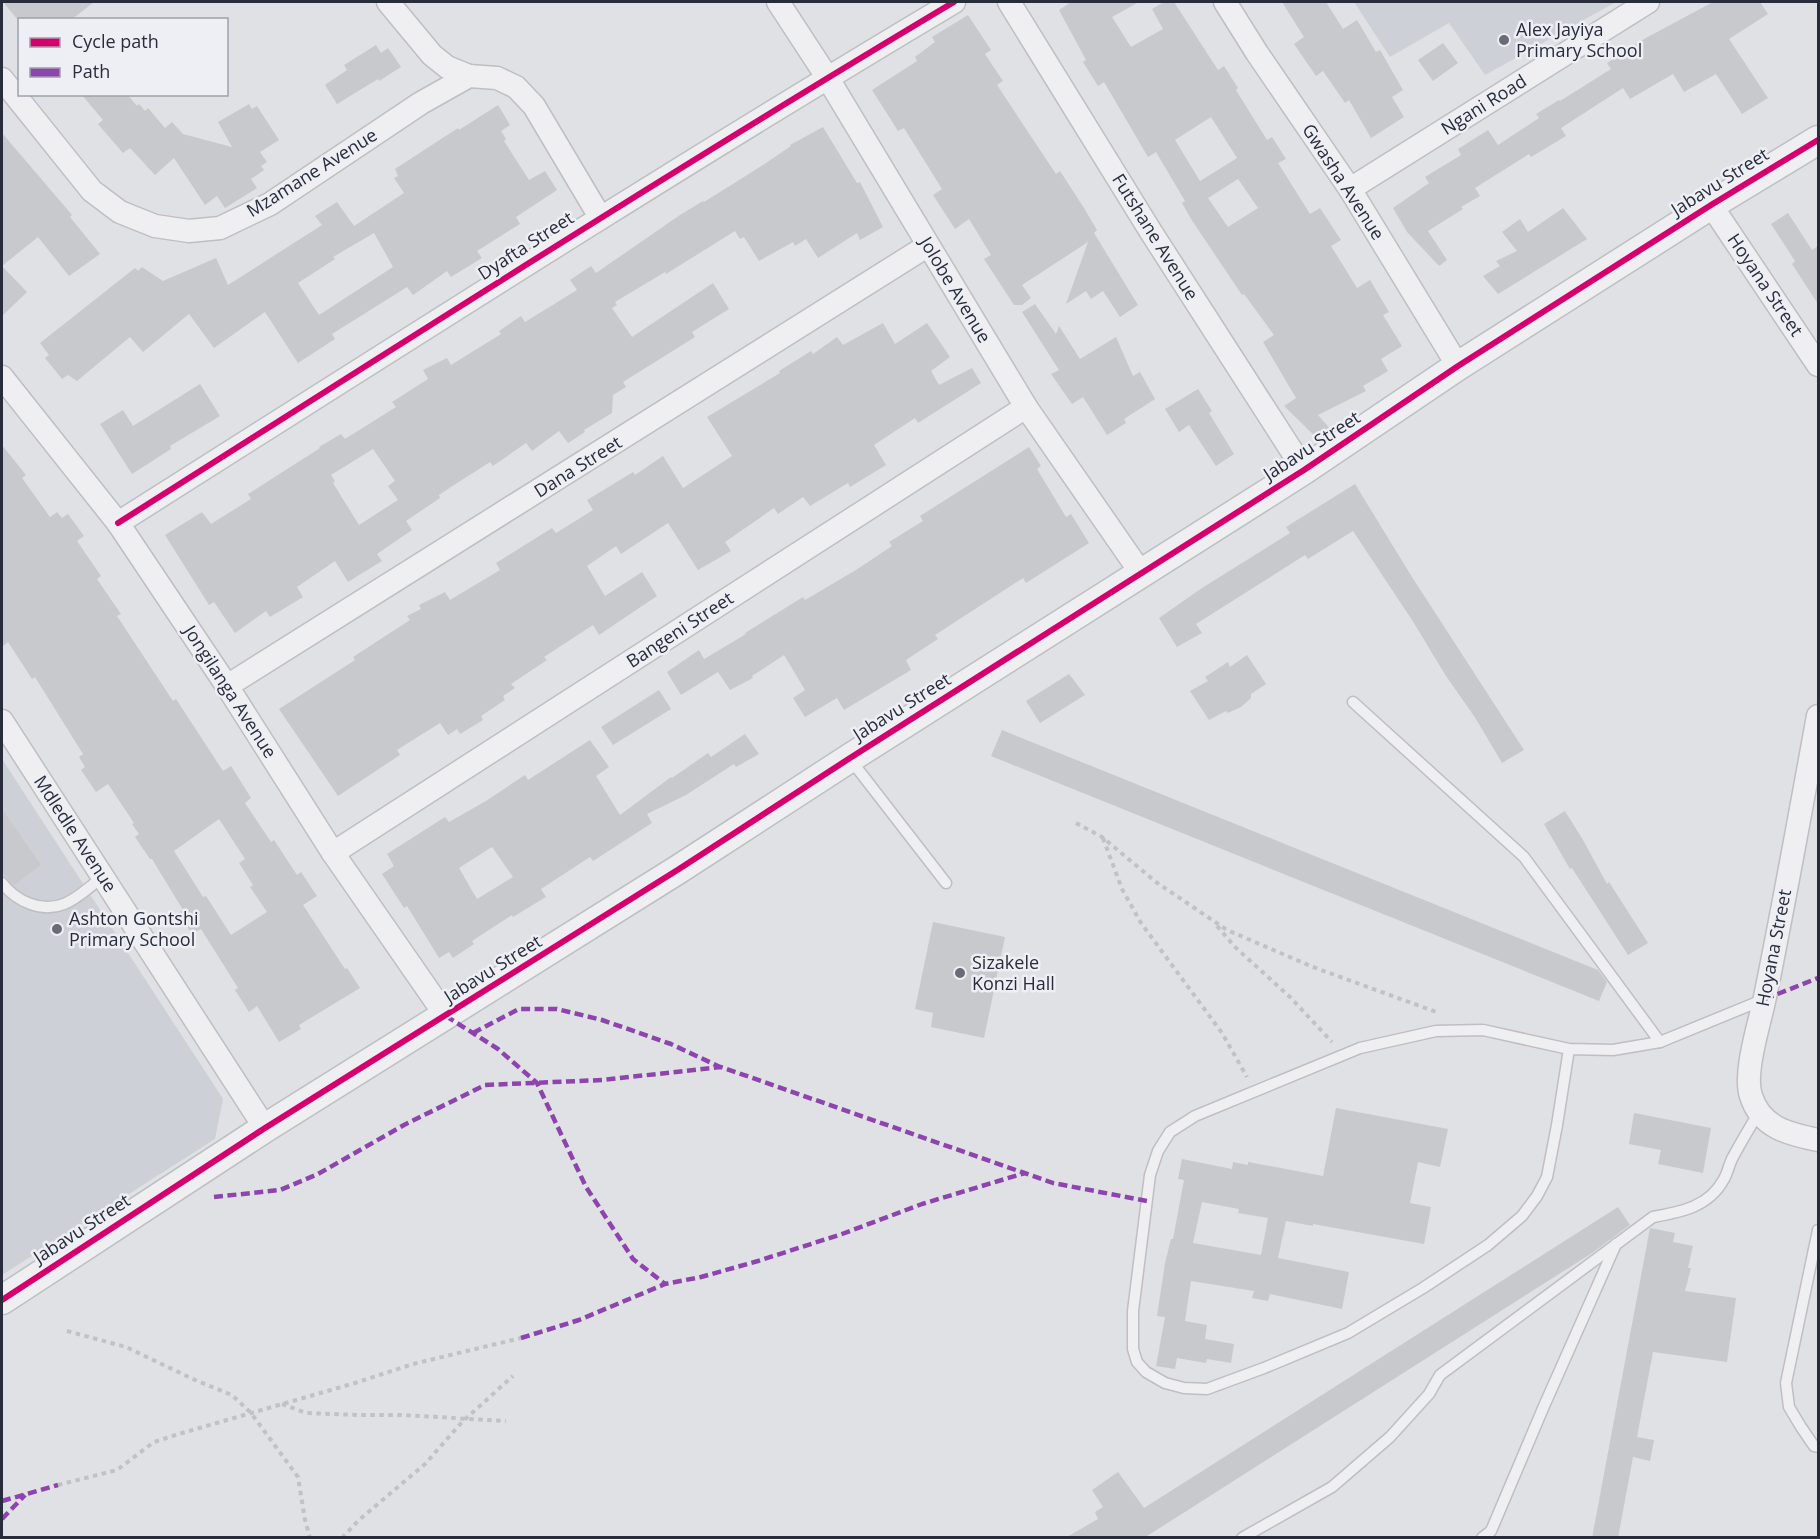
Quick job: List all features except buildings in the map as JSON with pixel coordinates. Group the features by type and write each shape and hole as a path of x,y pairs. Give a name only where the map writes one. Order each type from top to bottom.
{"street":[{"path":"388,2 432,55 447,67 469,76 497,78 516,87 534,106 600,217"},
{"name":"Jolobe Avenue","path":"778,2 827,77 1026,407 1141,573"},
{"name":"Dyafta Street","path":"118,523 600,217 827,77 954,2"},
{"name":"Futshane Avenue","path":"1009,2 1157,242 1304,470"},
{"name":"Gwasha Avenue","path":"1225,2 1350,189 1458,366"},
{"name":"Ngani Road","path":"1350,189 1648,2"},
{"name":"Mzamane Avenue","path":"2,79 92,191 120,212 155,226 189,231 219,228 270,204 421,103 469,76"},
{"name":"Jabavu Street","path":"2,1300 265,1128 679,869 1304,470 1458,366 1711,205 1818,140"},
{"name":"Hoyana Street","path":"1711,205 1818,365"},
{"name":"Dana Street","path":"227,686 927,246"},
{"name":"Jongilanga Avenue","path":"2,377 118,523 227,686 333,853 446,1016"},
{"name":"Bangeni Street","path":"333,853 1026,407"},
{"name":"Hoyana Street","path":"1759,1112 1750,1095 1749,1067 1765,999 1818,716"},
{"name":"Mdledle Avenue","path":"2,721 265,1128"},
{"path":"1759,1112 1773,1127 1796,1136 1818,1140"}],"lane":[{"path":"1353,702 1524,857 1660,1042"},
{"path":"850,758 946,883"},
{"path":"2,883 8,891 34,906 52,908 66,904 102,877"},
{"path":"1569,1049 1547,1176 1537,1196 1522,1216 1488,1245 1405,1299 1348,1332 1264,1368 1207,1389 1184,1388 1165,1383 1146,1372 1137,1362 1133,1349 1133,1311 1150,1175 1158,1151 1170,1132 1195,1116 1360,1048 1436,1031 1483,1030 1569,1049 1613,1050 1660,1042 1765,999"},
{"path":"1242,1538 1332,1487 1390,1437 1430,1394 1440,1375 1653,1216 1678,1212 1699,1205 1708,1199 1724,1180 1732,1158 1759,1112"},
{"path":"1818,1230 1786,1383 1789,1407 1814,1446 1818,1447"},
{"path":"1482,1538 1491,1531 1616,1244"}],"path":[{"path":"1076,823 1102,837 1156,882 1227,930 1312,967 1444,1015"},
{"path":"1102,837 1122,889 1141,923 1222,1033 1256,1090"},
{"path":"1212,921 1235,947 1290,997 1343,1054"},
{"path":"67,1331 126,1347 232,1395 251,1413 298,1477 310,1538"},
{"path":"58,1485 117,1470 154,1442 413,1364 521,1338"},
{"path":"342,1538 359,1520 426,1464 463,1421 513,1376"},
{"path":"281,1403 306,1413 506,1421"}],"shaded area":[{"name":"Alex Jayiya Primary School","path":"1354,2 1616,2 1485,75 1449,23 1390,57"},
{"name":"Ashton Gontshi Primary School","path":"2,759 223,1099 215,1139 2,1275"}],"marked path":[{"path":"1765,999 1818,978"},
{"path":"473,1033 519,1009 557,1009 602,1020 671,1044 720,1067"},
{"path":"446,1016 498,1049 537,1083 586,1187 633,1259 665,1284"},
{"path":"214,1197 280,1190 318,1174 404,1125 485,1085 602,1080 721,1067 1053,1183 1147,1201"},
{"path":"521,1338 579,1320 665,1284 701,1277 758,1261 842,1234 922,1204 1025,1173"},
{"path":"2,1501 58,1485"},
{"path":"2,1519 25,1495"}],"cycle path":[{"path":"118,523 639,194 954,2"},
{"path":"2,1300 265,1128 679,869 1304,470 1458,366 1711,205 1818,140"}],"place":[{"name":"Alex Jayiya Primary School","path":"1504,40"},
{"name":"Ashton Gontshi Primary School","path":"57,929"},
{"name":"Sizakele Konzi Hall","path":"960,973"}]}
